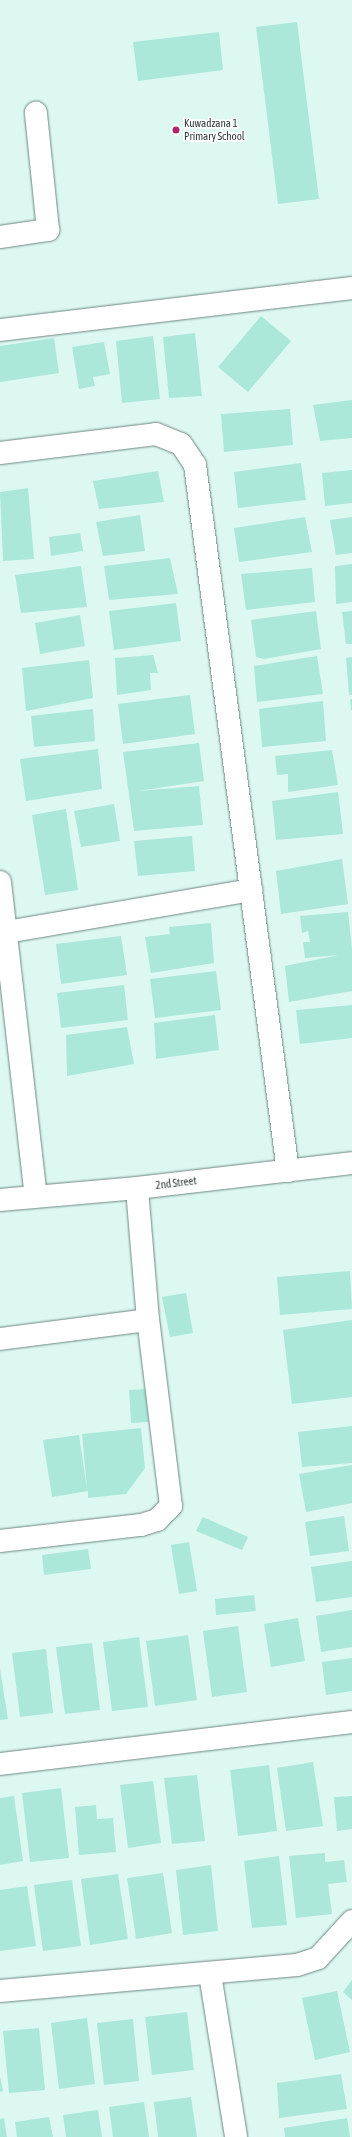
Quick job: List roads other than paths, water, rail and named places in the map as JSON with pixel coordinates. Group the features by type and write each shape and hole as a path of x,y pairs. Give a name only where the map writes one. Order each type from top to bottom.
{"street":[{"path":"0,236 48,230 36,113"},
{"path":"0,330 352,288"},
{"path":"0,452 156,434 181,444 195,465 288,1171"},
{"path":"0,882 36,1196"},
{"path":"6,932 251,890"},
{"name":"2nd Street","path":"0,1200 137,1188 352,1163"},
{"path":"0,1541 141,1525 157,1520 167,1512 171,1499 148,1320 137,1188"},
{"path":"0,1340 148,1320"},
{"path":"0,1764 352,1722"},
{"path":"0,1991 210,1974 307,1962 326,1951 352,1921"},
{"path":"210,1974 236,2137"}],"place":[{"name":"Kuwadzana 1 Primary School","path":"176,130"}]}
